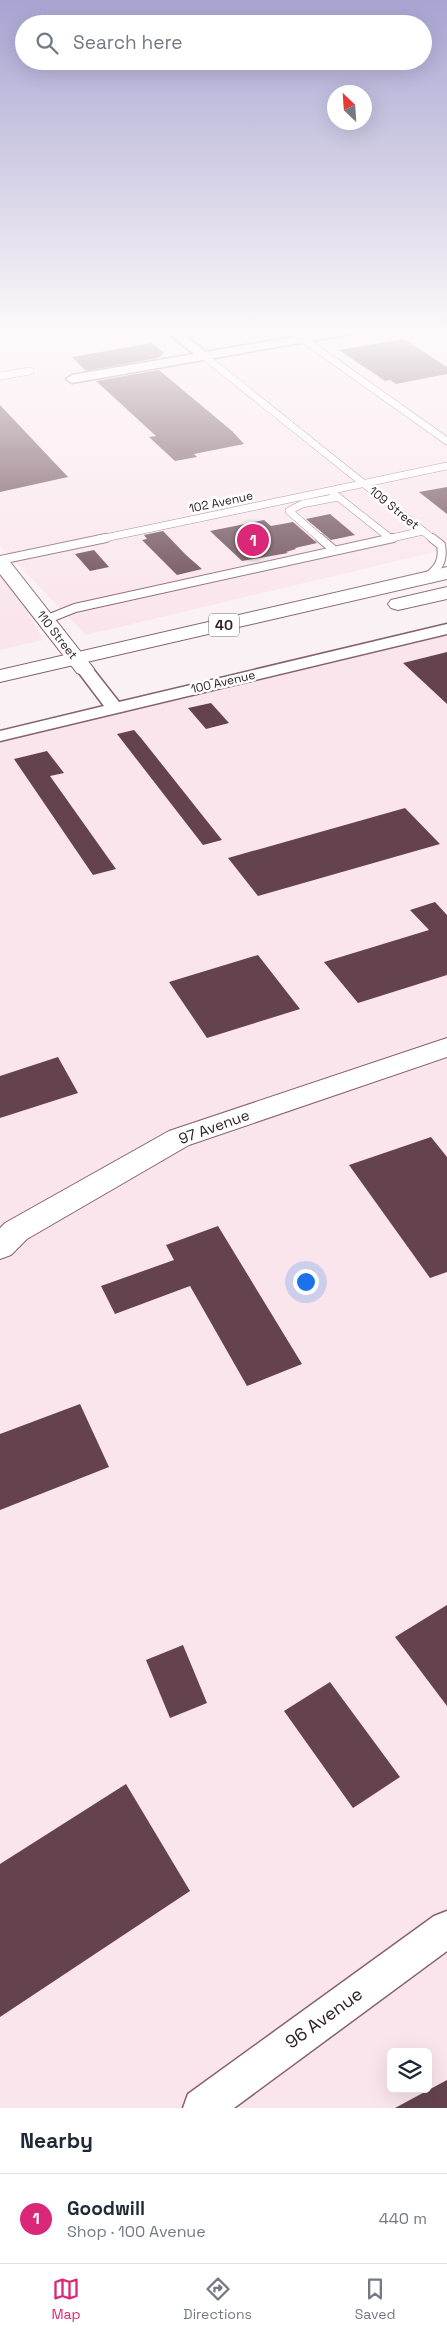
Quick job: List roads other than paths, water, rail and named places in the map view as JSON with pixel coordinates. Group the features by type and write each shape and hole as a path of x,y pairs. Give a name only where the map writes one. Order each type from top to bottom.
{"main road":[{"name":"110 Street","path":"1,564 79,664"},
{"name":"40","path":"0,688 79,664 447,573"},
{"name":"40","path":"0,676 79,664 446,593"},
{"name":"97 Avenue","path":"0,1247 16,1231 179,1138 447,1047"}],"street":[{"name":"100 Avenue","path":"0,736 447,629"},
{"name":"110 Street","path":"79,664 114,708"},
{"name":"96 Avenue","path":"202,2108 447,1929"}],"lane":[{"name":"109 Street","path":"293,427 441,545 442,563 426,578"},
{"path":"428,427 447,441"},
{"name":"102 Avenue","path":"1,564 330,490 447,466"},
{"path":"330,490 390,538"},
{"path":"334,550 289,510 302,504 338,497"},
{"path":"45,620 75,608 423,531"}],"place":[{"name":"Goodwill","path":"253,540"}]}
